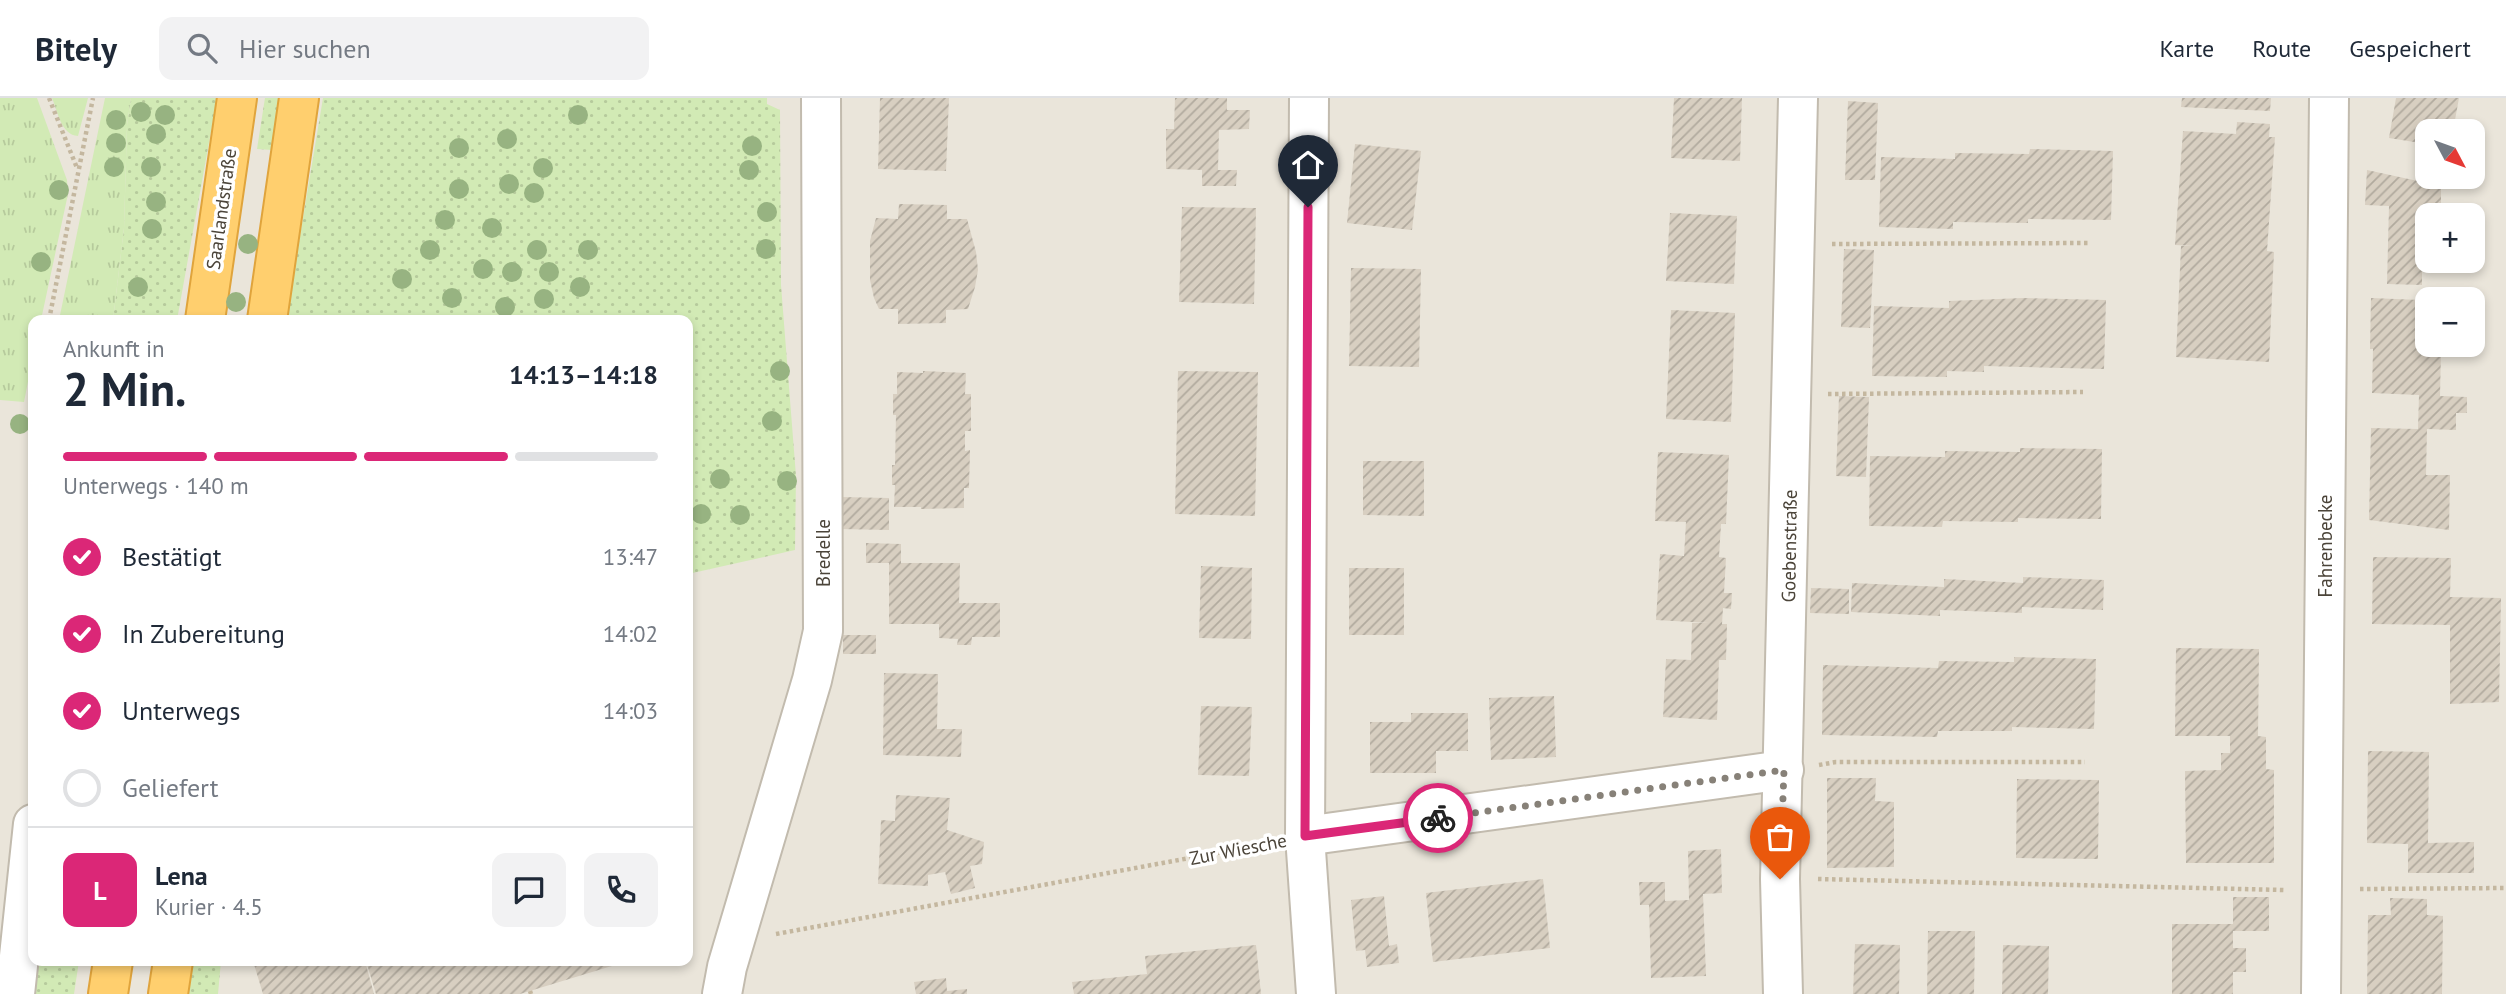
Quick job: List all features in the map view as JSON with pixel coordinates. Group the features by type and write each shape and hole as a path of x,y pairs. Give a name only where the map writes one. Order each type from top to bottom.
{"highway":[{"name":"Saarlandstraße","path":"206,315 237,98"},
{"path":"268,315 299,98"},
{"path":"108,994 112,966"},
{"path":"168,994 172,966"}],"street":[{"name":"Bredelle","path":"722,994 727,967 812,680 823,631 821,98"},
{"path":"1309,98 1305,836 1317,994"},
{"name":"Goebenstraße","path":"1783,994 1780,879 1798,98"},
{"name":"Fahrenbecke","path":"2321,994 2329,98"},
{"name":"Zur Wiesche","path":"1305,836 1784,770"},
{"path":"15,994 12,912 28,845"}],"path":[{"path":"49,98 78,169"},
{"path":"50,315 93,98"},
{"path":"1796,245 2091,243"},
{"path":"1792,394 2083,392"},
{"path":"1836,762 2085,762"},
{"name":"Zur Wiesche","path":"737,936 786,934 1305,836"},
{"path":"1838,880 2322,891 2506,888"}],"shaded area":[{"path":"0,98 2506,98 2506,994 0,994"}],"green space":[{"path":"0,98 37,98 67,180 68,194 42,315 28,315 28,382 24,402 0,400"},
{"path":"52,98 88,98 78,136 72,135 64,127"},
{"path":"105,98 131,98 127,125 124,228 114,315 60,315"},
{"path":"131,98 217,98 178,315 114,315 124,228 127,125"},
{"path":"265,98 281,98 272,150 257,149"},
{"path":"323,98 767,98 767,104 780,110 781,285 796,476 795,550 693,573 693,315 287,315"},
{"path":"37,966 78,966 74,994 34,994"},
{"path":"189,966 221,966 218,994 186,994"}],"building":[{"path":"880,98 949,98 946,171 878,169"},
{"path":"1175,98 1227,98 1227,110 1250,110 1249,129 1219,130 1218,170 1237,170 1236,186 1202,186 1202,170 1166,169 1166,129 1174,129"},
{"path":"1674,98 1742,98 1740,161 1671,158"},
{"path":"2182,98 2271,98 2270,111 2181,107"},
{"path":"2396,98 2459,98 2455,119 2415,119 2415,142 2389,138"},
{"path":"1848,101 1878,103 1875,180 1845,180"},
{"path":"2237,122 2270,124 2269,137 2275,137 2267,251 2274,252 2269,362 2176,357 2181,246 2195,246 2175,245 2183,131 2236,134"},
{"path":"1355,144 1421,151 1412,230 1347,223"},
{"path":"2030,149 2113,151 2111,220 1953,222 1953,229 1879,227 1881,157 1955,159 1955,153 2029,154"},
{"path":"2367,170 2415,180 2415,189 2441,189 2441,203 2415,203 2415,273 2422,273 2422,285 2387,284 2389,206 2365,205"},
{"path":"899,204 947,205 947,219 967,219 976,252 978,270 975,287 968,309 946,310 946,323 898,324 898,309 879,309 874,298 870,280 870,241 876,218 898,219"},
{"path":"1182,207 1256,208 1254,304 1179,302"},
{"path":"1670,213 1737,216 1734,284 1666,281"},
{"path":"1844,249 1874,250 1870,328 1841,327"},
{"path":"1351,268 1421,269 1419,367 1349,366"},
{"path":"2023,298 2106,300 2104,369 1984,366 1984,372 1947,371 1947,377 1872,376 1874,306 1949,308 1949,301"},
{"path":"2371,298 2415,300 2415,357 2441,357 2440,396 2467,397 2467,413 2456,413 2456,430 2427,429 2426,475 2450,475 2449,530 2369,520 2371,428 2418,429 2419,395 2372,393 2373,349 2370,349"},
{"path":"1671,310 1735,313 1731,422 1666,419"},
{"path":"1178,371 1258,372 1255,516 1175,514"},
{"path":"897,372 966,373 965,394 971,394 971,431 965,431 965,451 970,450 969,488 964,488 964,508 894,507 892,465 895,465 896,415 893,415 893,394 897,394"},
{"path":"1839,396 1869,397 1866,477 1836,476"},
{"path":"2020,448 2102,449 2101,519 2018,518 2018,522 1943,521 1942,527 1869,526 1870,456 1945,457 1945,451 2020,452"},
{"path":"1658,452 1729,455 1726,524 1721,524 1719,557 1726,558 1724,593 1732,593 1731,609 1723,608 1722,624 1727,624 1726,660 1719,660 1717,720 1663,717 1666,659 1691,660 1692,623 1709,623 1656,620 1660,554 1684,556 1686,522 1655,521"},
{"path":"1363,461 1424,461 1424,516 1363,515"},
{"path":"840,497 889,498 889,530 839,529"},
{"path":"866,543 901,544 901,563 960,563 959,603 1000,603 1000,637 972,637 971,645 957,645 958,639 939,638 939,624 889,624 889,563 866,563"},
{"path":"2373,557 2451,558 2450,597 2501,598 2499,702 2450,704 2450,625 2372,624"},
{"path":"1201,566 1252,568 1251,639 1199,638"},
{"path":"1349,568 1404,568 1404,635 1349,635"},
{"path":"2023,577 2104,580 2103,610 2022,607 2022,613 1940,610 1940,616 1851,612 1852,583 1944,587 1944,579 2023,583"},
{"path":"1811,588 1849,589 1849,614 1810,613"},
{"path":"843,635 876,635 876,654 843,654"},
{"path":"2176,648 2259,649 2258,736 2266,737 2266,769 2274,770 2274,863 2186,863 2185,771 2221,770 2221,753 2230,753 2230,736 2175,736"},
{"path":"2014,657 2096,659 2094,729 2012,727 2012,731 1938,731 1937,737 1822,735 1823,665 1938,668 1939,661 2014,662"},
{"path":"884,673 938,674 937,729 962,729 961,757 883,755"},
{"path":"1554,696 1556,757 1491,760 1489,698"},
{"path":"1201,706 1252,707 1249,776 1198,775"},
{"path":"1411,713 1468,713 1468,751 1436,751 1436,773 1370,773 1370,722 1411,722"},
{"path":"2368,751 2429,752 2428,843 2474,842 2474,873 2408,873 2408,844 2367,843"},
{"path":"1827,778 1876,778 1875,801 1894,802 1894,867 1827,868"},
{"path":"2017,779 2099,780 2098,859 2016,858"},
{"path":"896,795 950,798 947,830 984,842 982,864 970,866 975,888 951,894 945,872 928,875 928,886 878,884 881,820 895,821"},
{"path":"1721,849 1722,893 1703,894 1706,976 1651,978 1649,905 1640,905 1639,882 1665,882 1665,901 1689,900 1688,851"},
{"path":"1543,879 1550,948 1433,962 1426,893"},
{"path":"1384,896 1389,946 1397,944 1399,963 1367,967 1365,950 1356,951 1351,900"},
{"path":"2233,897 2269,897 2269,931 2233,931 2233,948 2246,948 2246,972 2233,972 2233,994 2172,994 2172,924 2233,924"},
{"path":"2390,898 2427,899 2427,915 2443,916 2442,994 2367,994 2368,915 2391,915"},
{"path":"1928,931 1975,931 1974,994 1927,994"},
{"path":"1855,944 1900,945 1899,994 1853,994"},
{"path":"1256,945 1261,994 1074,994 1072,982 1147,974 1145,956"},
{"path":"2003,945 2049,946 2048,994 2002,994"},
{"path":"255,966 366,966 374,994 263,994"},
{"path":"368,966 612,966 520,994 376,994"},
{"path":"946,978 947,991 967,989 967,994 916,994 914,982"}],"way so far":[{"path":"1438,818 1784,770 1780,879"}],"route":[{"path":"1308,207 1305,836 1438,818"}]}
